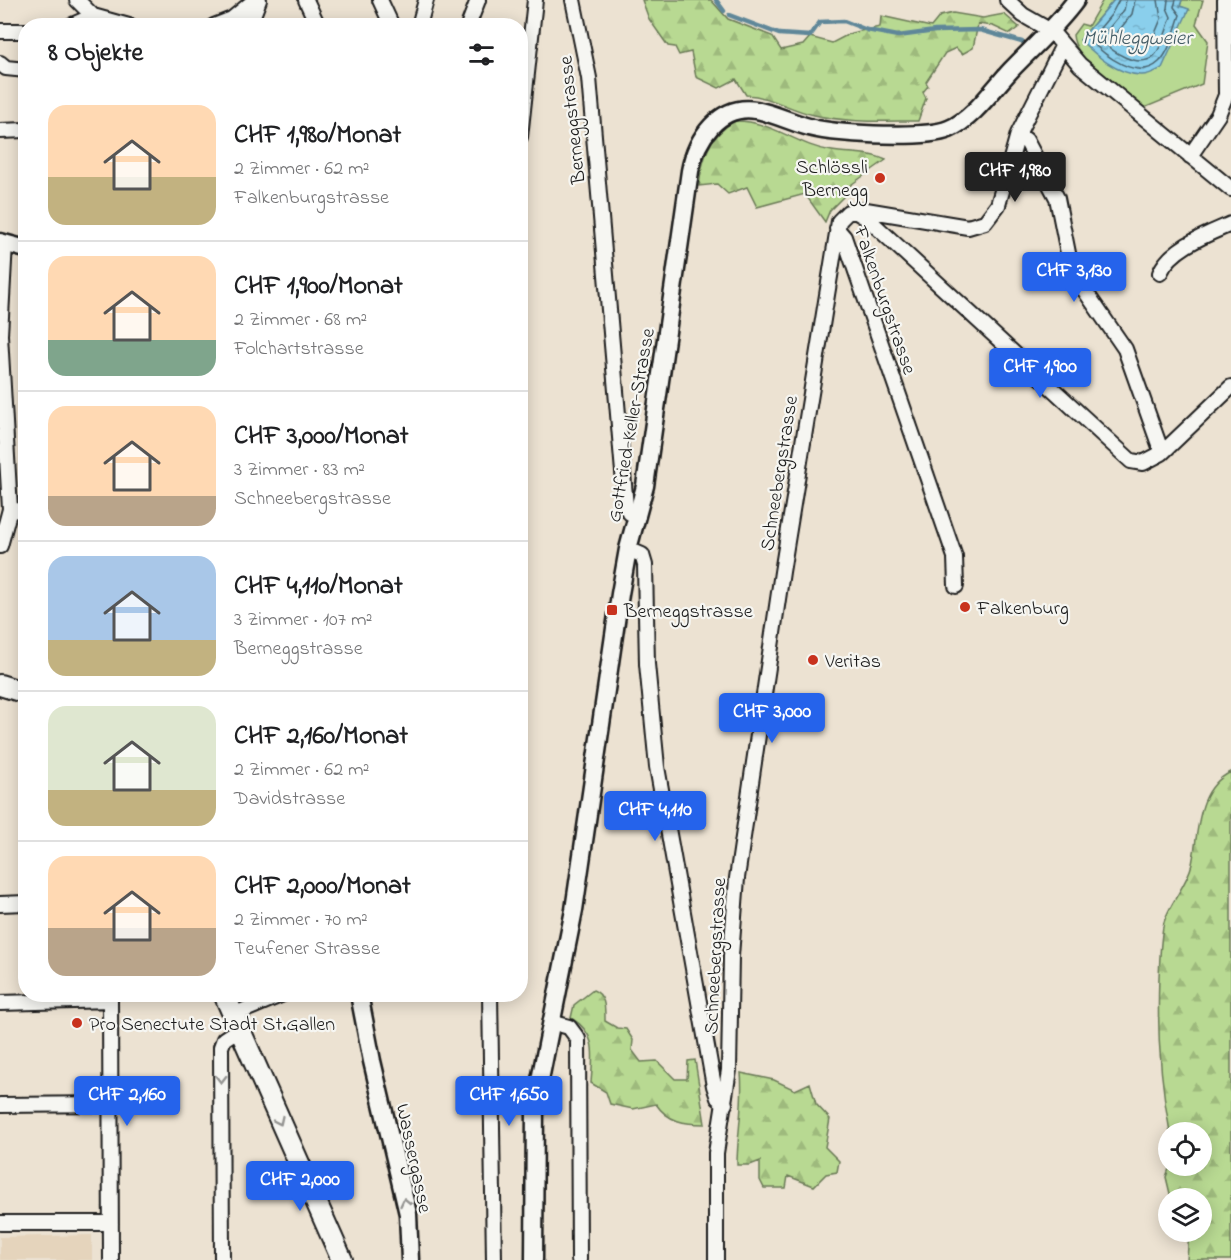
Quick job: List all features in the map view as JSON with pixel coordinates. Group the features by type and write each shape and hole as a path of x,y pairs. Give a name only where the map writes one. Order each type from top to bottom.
{"main road":[{"path":"0,685 18,691"},
{"path":"227,1002 342,1260"}],"street":[{"path":"77,0 93,16 100,18"},
{"path":"233,18 257,0"},
{"path":"251,18 257,0"},
{"path":"306,0 314,18"},
{"path":"420,18 426,0"},
{"path":"471,18 478,0"},
{"path":"528,64 535,0"},
{"name":"Berneggstrasse","path":"573,0 589,78 626,507 630,513 638,516"},
{"path":"1007,0 1023,15 1050,31 1080,65 1231,189"},
{"name":"Gottfried-Keller-Strasse","path":"534,1260 535,1105 574,910 628,549 638,516 690,171 696,148 704,133 723,117 752,110 833,132 920,133 948,129 974,109 1050,31 1076,0"},
{"path":"1190,156 1225,102 1225,0"},
{"path":"381,1 388,18"},
{"path":"88,18 93,16"},
{"path":"0,31 18,31"},
{"name":"Falkenburgstrasse","path":"956,586 955,557 844,237 837,229 842,216 855,211 877,211 976,227 992,214 998,205 1018,134 1063,45"},
{"path":"0,63 6,68 18,69"},
{"path":"0,131 18,130"},
{"path":"1018,134 1026,140 1057,198 1070,263 1083,288 1125,350 1162,453"},
{"path":"855,211 868,219 1131,461 1143,463 1162,453 1231,387"},
{"path":"1160,273 1167,260 1196,241 1231,224"},
{"name":"Schneebergstrasse","path":"716,1260 716,1153 729,1070 730,980 736,878 837,229"},
{"path":"0,546 7,471 1,392 3,243 18,247"},
{"path":"628,549 642,555 645,565 647,664 657,767 714,1086 718,1098 725,1104"},
{"path":"0,904 18,903"},
{"path":"0,1003 18,1002"},
{"path":"110,1002 111,1260"},
{"path":"222,1260 221,1047 236,1022 270,1002"},
{"name":"Wassergasse","path":"361,1002 408,1214 410,1260"},
{"path":"490,1002 495,1260"},
{"path":"552,1022 569,1027 578,1039 579,1260"},
{"path":"0,1105 111,1104"},
{"path":"0,1223 111,1223"}],"shaded area":[{"path":"92,1235 92,1260 0,1260 0,1237"}],"green space":[{"path":"642,0 711,0 728,19 772,36 781,50 803,45 810,37 832,43 851,33 880,27 881,16 931,27 940,16 953,13 983,18 1004,14 1019,27 1010,34 993,26 978,24 973,48 962,54 956,48 945,53 926,82 928,86 923,92 926,98 918,121 853,120 814,115 764,98 746,95 736,79 719,88 696,77 691,52 679,55 675,47 668,46 649,19"},
{"path":"1103,0 1114,0 1089,29 1189,10 1180,6 1182,0 1203,0 1196,24 1208,41 1202,84 1144,108 1101,76 1082,56 1073,35 1081,24 1088,26"},
{"path":"735,121 760,125 819,148 866,154 886,160 845,189 846,194 830,210 825,222 805,194 757,207 747,187 728,194 717,184 699,186 702,166 708,149 719,133"},
{"path":"1231,772 1231,1260 1187,1260 1188,1242 1212,1242 1212,1188 1169,1188 1166,1177 1212,1176 1212,1122 1168,1122 1159,1036 1158,997 1161,943 1164,922 1190,872 1205,800 1220,779"},
{"path":"593,990 603,999 605,1021 617,1028 626,1029 633,1040 632,1050 641,1062 657,1061 675,1079 687,1079 688,1061 695,1060 705,1124 678,1121 666,1115 656,1104 633,1109 610,1104 606,1092 591,1083 593,1054 590,1038 580,1024 571,1018 574,1005"},
{"path":"741,1073 774,1080 795,1090 810,1083 816,1104 830,1119 825,1147 839,1161 837,1172 826,1174 814,1186 788,1176 786,1188 764,1188 760,1180 760,1161 750,1165 737,1165 742,1096"}],"water":[{"name":"Mühleggweier","path":"1114,0 1182,0 1180,6 1189,9 1162,68 1143,75 1131,74 1107,63 1080,40"}],"waterway":[{"path":"716,0 724,11"},
{"path":"729,15 779,34 810,36 820,22 844,21 867,30 898,36 935,31 980,30 1022,42"}],"place":[{"name":"Schlössli Bernegg","path":"880,178"},
{"name":"Falkenburg","path":"965,607"},
{"name":"Berneggstrasse","path":"612,610"},
{"name":"Veritas","path":"813,660"},
{"name":"Pro Senectute Stadt St.Gallen","path":"77,1023"}]}
